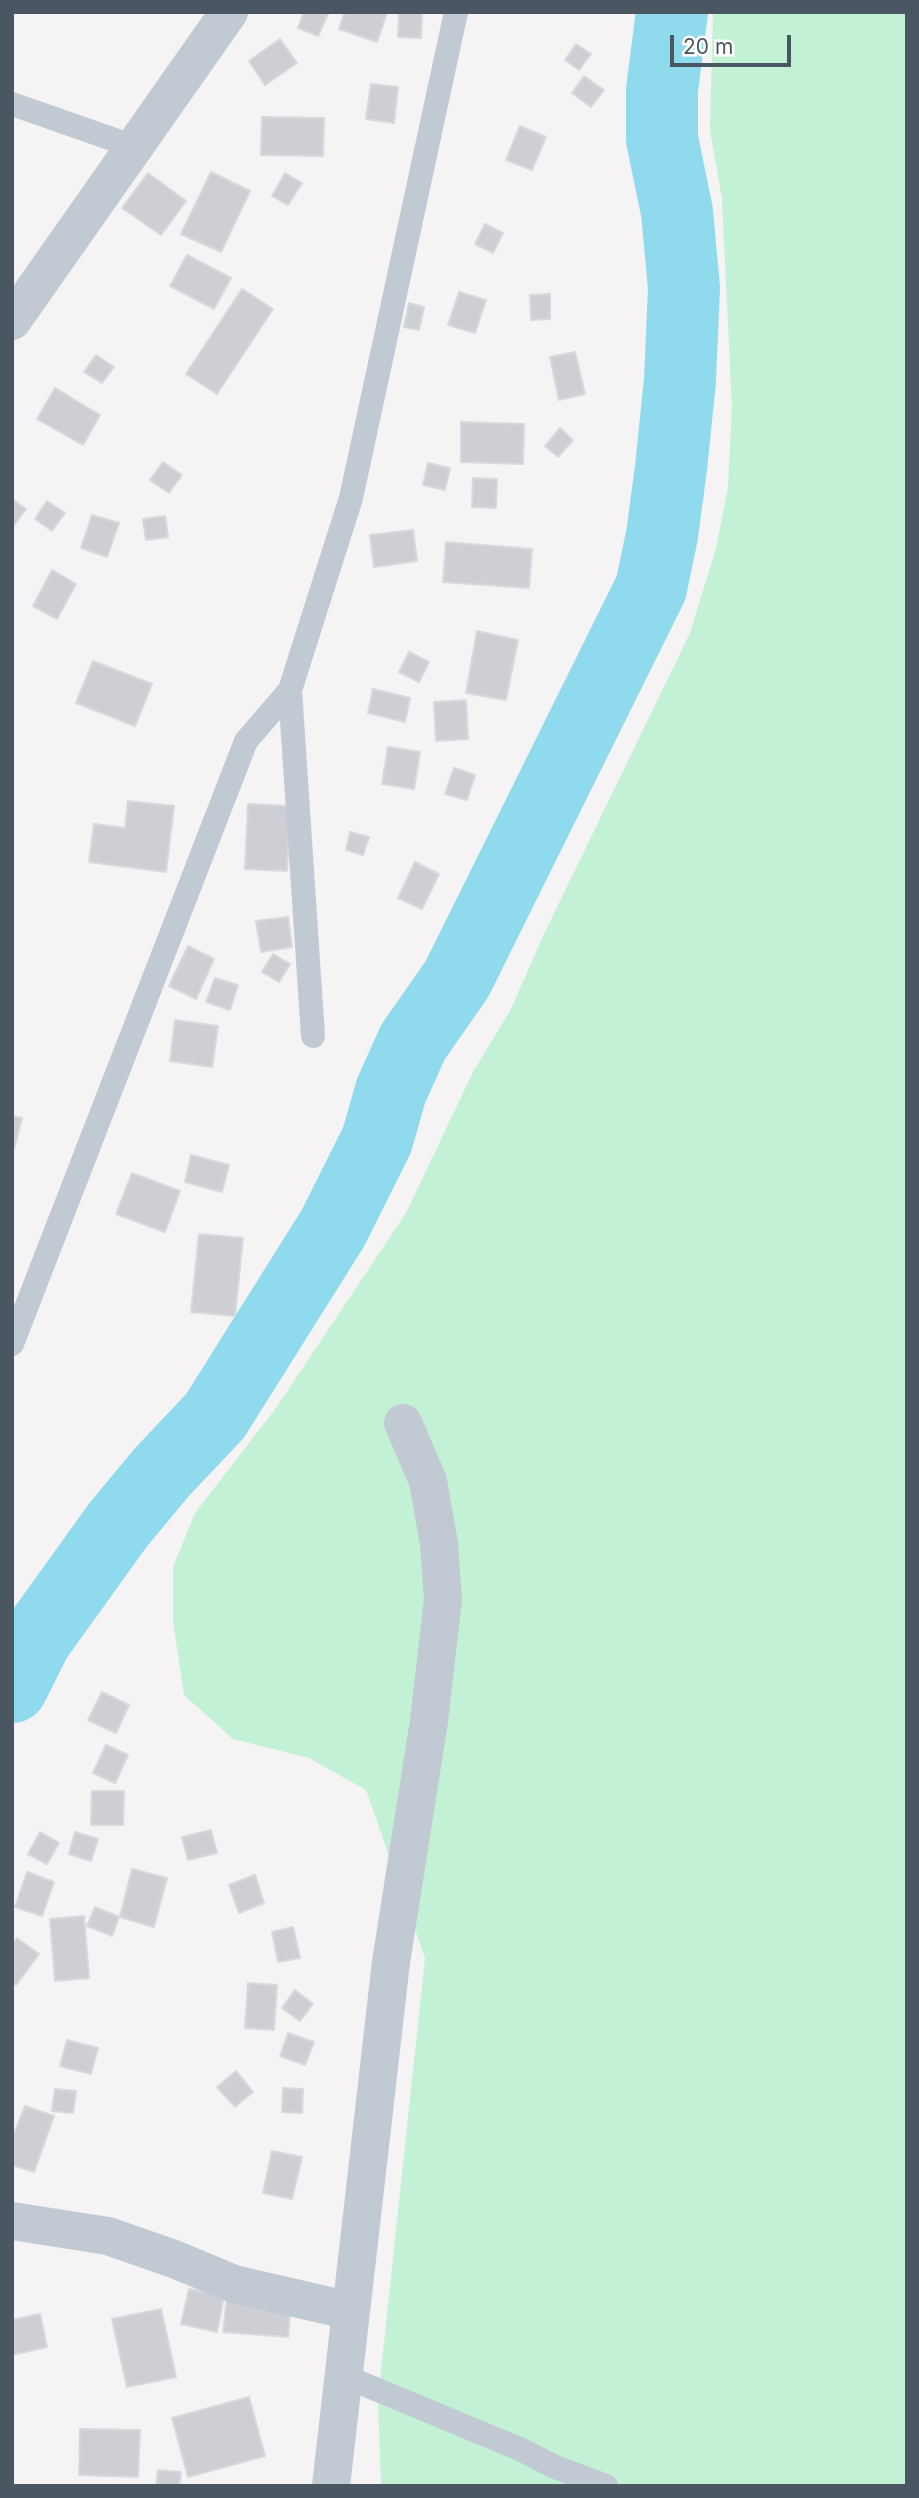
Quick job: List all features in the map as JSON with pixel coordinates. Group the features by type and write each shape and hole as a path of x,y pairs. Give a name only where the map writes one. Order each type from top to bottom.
{"street":[{"path":"12,321 229,12"},
{"path":"331,2486 391,1962 429,1721 443,1600 439,1544 428,1481 404,1423"},
{"path":"12,2221 108,2236 234,2284 351,2311"}],"lane":[{"path":"313,1036 290,690 351,498 456,12"},
{"path":"12,104 135,148"},
{"path":"12,1344 246,741 290,690"},
{"path":"344,2376 522,2450 555,2467 606,2486"}],"green space":[{"path":"713,12 907,12 907,2486 381,2486 378,2399 425,1958 366,1790 309,1758 233,1739 184,1695 173,1621 173,1567 195,1513 276,1408 406,1213 473,1072 511,1009 544,934 690,633 716,548 728,487 732,408 722,199 710,131"}],"building":[{"path":"304,12 329,12 318,36 298,28"},
{"path":"345,12 387,13 377,42 339,29"},
{"path":"399,12 422,13 421,38 398,37"},
{"path":"280,39 297,63 265,85 249,61"},
{"path":"576,44 591,54 579,70 565,60"},
{"path":"584,76 604,90 591,107 572,93"},
{"path":"371,84 398,87 394,123 366,119"},
{"path":"262,117 324,118 323,156 261,155"},
{"path":"520,126 546,137 532,170 506,160"},
{"path":"211,172 250,191 221,252 181,234"},
{"path":"148,173 186,201 161,235 122,208"},
{"path":"285,173 302,183 288,205 272,196"},
{"path":"485,224 503,233 493,253 475,244"},
{"path":"187,255 231,278 214,309 170,286"},
{"path":"242,289 273,309 217,394 186,374"},
{"path":"459,292 486,300 475,333 448,325"},
{"path":"550,294 550,319 531,320 530,295"},
{"path":"409,303 424,307 419,330 404,327"},
{"path":"575,352 585,394 559,400 550,357"},
{"path":"96,355 114,367 102,383 84,372"},
{"path":"55,388 100,415 83,445 37,419"},
{"path":"461,422 524,424 523,464 461,462"},
{"path":"560,428 573,440 558,457 545,446"},
{"path":"163,462 182,475 169,493 150,480"},
{"path":"428,463 450,468 445,490 423,485"},
{"path":"473,478 497,479 496,508 472,507"},
{"path":"12,499 26,509 12,528"},
{"path":"47,501 65,513 52,531 35,519"},
{"path":"92,515 119,523 107,557 81,548"},
{"path":"165,516 168,537 146,540 143,519"},
{"path":"413,530 417,561 374,567 370,535"},
{"path":"446,542 532,549 529,588 443,582"},
{"path":"52,570 76,584 57,619 33,606"},
{"path":"477,631 518,640 506,700 466,693"},
{"path":"409,652 429,662 419,682 399,672"},
{"path":"93,661 152,684 135,726 76,703"},
{"path":"373,689 410,698 405,722 368,713"},
{"path":"466,700 468,739 436,741 434,702"},
{"path":"388,747 420,752 414,789 382,784"},
{"path":"454,768 475,775 467,800 445,794"},
{"path":"128,801 174,806 166,872 89,862 94,824 125,828"},
{"path":"248,804 290,806 287,871 245,869"},
{"path":"350,832 369,837 363,855 346,850"},
{"path":"415,862 439,874 422,909 398,898"},
{"path":"288,917 292,947 261,952 256,921"},
{"path":"188,946 214,959 196,999 169,986"},
{"path":"273,954 290,964 279,982 262,972"},
{"path":"215,978 238,985 230,1010 206,1002"},
{"path":"175,1020 218,1026 212,1067 170,1061"},
{"path":"12,1116 22,1118 14,1149 12,1148"},
{"path":"191,1155 229,1165 222,1192 185,1182"},
{"path":"132,1173 180,1191 165,1232 116,1214"},
{"path":"199,1234 243,1238 235,1316 191,1312"},
{"path":"102,1692 129,1705 116,1733 88,1720"},
{"path":"106,1745 128,1755 115,1783 93,1773"},
{"path":"92,1791 124,1791 123,1825 91,1825"},
{"path":"211,1830 217,1853 188,1860 182,1837"},
{"path":"40,1832 59,1843 47,1864 28,1854"},
{"path":"75,1832 98,1839 91,1861 69,1854"},
{"path":"132,1869 167,1878 154,1927 120,1917"},
{"path":"27,1872 54,1882 42,1916 15,1907"},
{"path":"255,1875 264,1903 239,1913 229,1885"},
{"path":"95,1907 119,1917 112,1936 87,1926"},
{"path":"84,1916 89,1978 55,1981 50,1919"},
{"path":"293,1927 300,1958 278,1962 272,1932"},
{"path":"17,1938 39,1954 16,1985 12,1982 12,1944"},
{"path":"248,1983 277,1985 274,2030 245,2028"},
{"path":"295,1990 313,2004 300,2021 282,2008"},
{"path":"288,2033 314,2042 305,2065 280,2056"},
{"path":"67,2040 98,2048 91,2074 60,2066"},
{"path":"236,2071 253,2092 235,2107 217,2087"},
{"path":"283,2088 303,2089 302,2113 282,2112"},
{"path":"55,2089 76,2091 73,2113 52,2111"},
{"path":"25,2106 54,2116 34,2172 12,2165 12,2139"},
{"path":"272,2151 302,2157 292,2199 263,2193"},
{"path":"189,2289 224,2296 217,2332 181,2324"},
{"path":"227,2298 291,2303 288,2337 223,2332"},
{"path":"161,2309 176,2377 127,2387 112,2319"},
{"path":"40,2314 47,2347 12,2355 12,2320"},
{"path":"249,2397 265,2456 188,2477 172,2418"},
{"path":"80,2429 140,2430 138,2477 79,2475"},
{"path":"158,2470 181,2472 179,2486 156,2486"}],"waterway":[{"path":"12,1687 36,1639 118,1525 162,1472 215,1416 333,1228 377,1140 391,1091 413,1042 457,979 651,588 662,535 671,468 680,380 684,288 677,212 662,139 662,90 672,12"}]}
